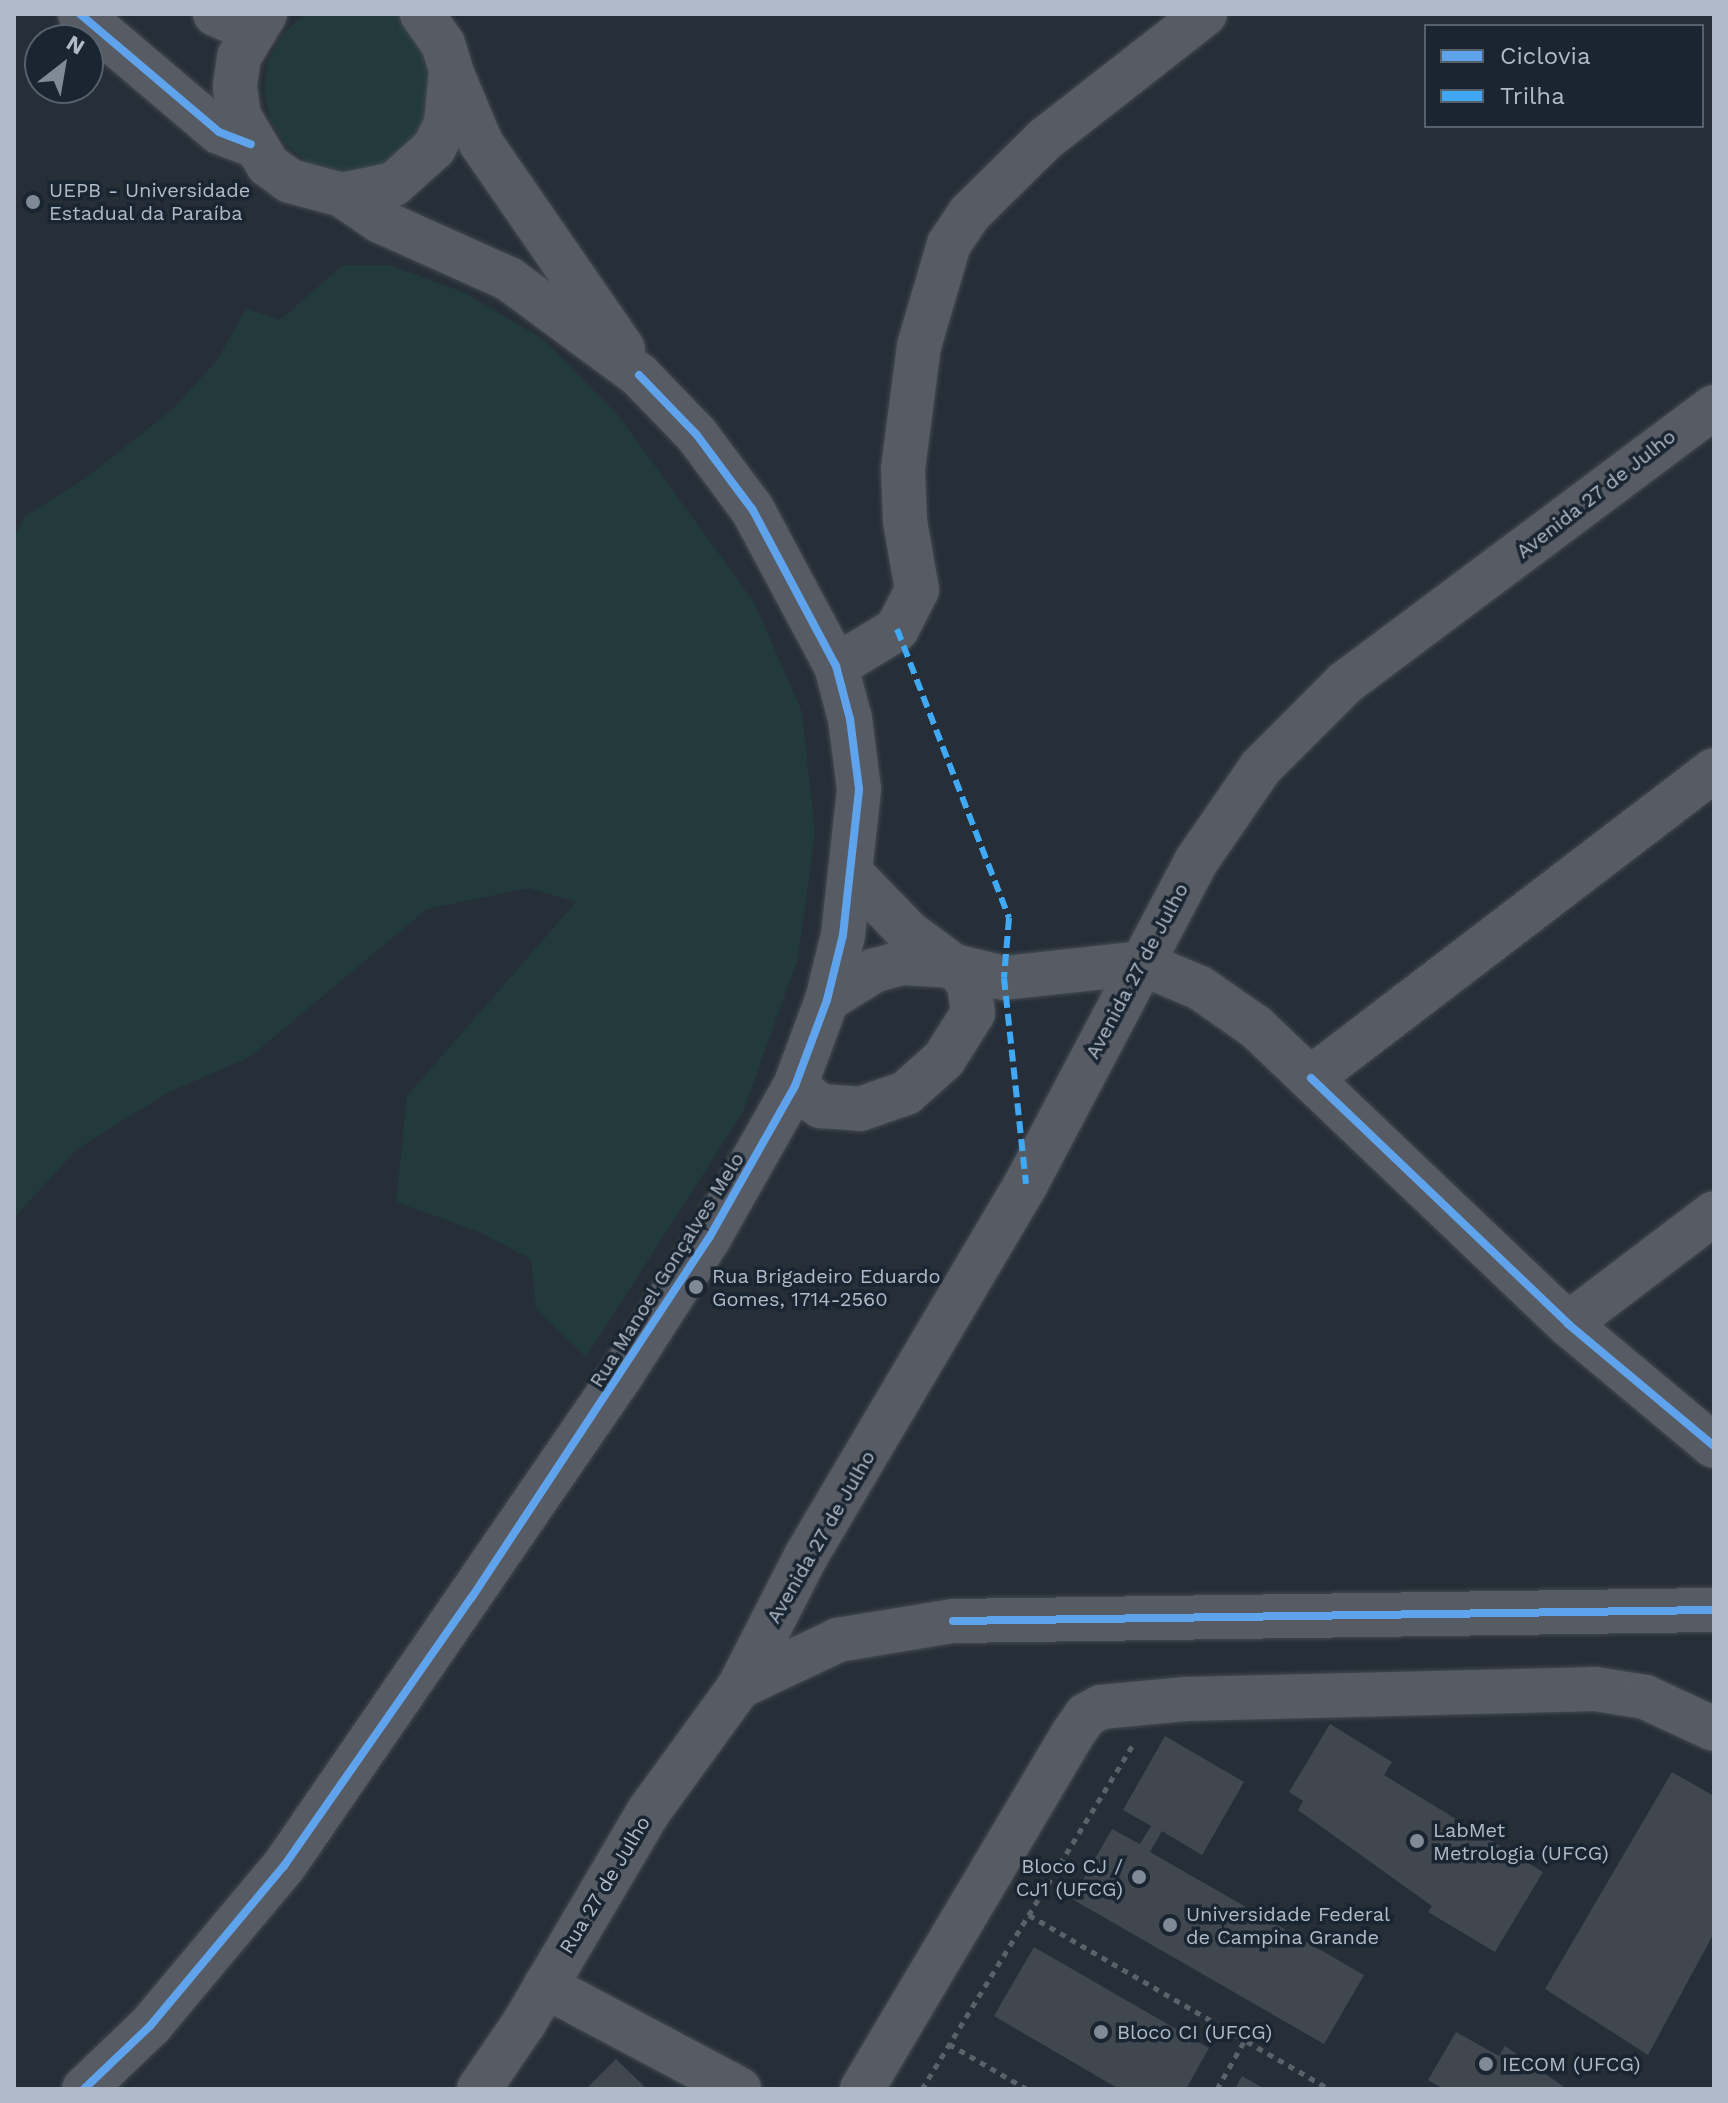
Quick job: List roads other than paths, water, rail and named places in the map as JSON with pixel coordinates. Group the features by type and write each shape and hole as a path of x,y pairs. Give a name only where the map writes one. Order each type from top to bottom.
{"street":[{"path":"80,14 219,132 251,144 290,181 342,195 394,184 434,148 452,97 451,70"},
{"path":"836,666 897,629 914,603 917,568 905,521 903,469 919,346 949,244 969,214 1045,139 1205,14"},
{"name":"Rua Manoel Gonçalves Melo","path":"425,16 481,143 639,375"},
{"path":"244,19 235,87 239,116 251,144"},
{"name":"Rua Manoel Gonçalves Melo","path":"84,2089 150,2026 337,1795 628,1364 709,1238 795,1086 827,1000 851,873 859,789 850,719 836,666 752,509 696,434 639,375 509,279 380,221 342,195"},
{"name":"Avenida 27 de Julho","path":"739,1687 806,1556 1026,1184 1195,863 1261,767 1345,683 1714,407"},
{"path":"1311,1078 1714,770"},
{"path":"795,1086 821,1106 860,1109 906,1093 944,1059 973,1013 969,983 954,966 909,933 851,873"},
{"path":"827,1000 875,970 902,963 954,966 1004,978 1141,963 1200,988 1256,1027 1568,1324 1714,1446"},
{"path":"1568,1324 1714,1213"},
{"path":"739,1687 838,1640 953,1621 1714,1610"},
{"name":"Rua 27 de Julho","path":"479,2089 545,1986 649,1811 739,1687"},
{"path":"862,2089 1086,1715 1119,1703 1595,1689 1645,1697 1714,1729"},
{"path":"545,1986 739,2089"}],"place":[{"name":"UEPB - Universidade Estadual da Paraíba","path":"33,202"},
{"name":"Rua Brigadeiro Eduardo Gomes, 1714-2560","path":"696,1287"},
{"name":"LabMet Metrologia (UFCG)","path":"1417,1841"},
{"name":"Bloco CJ / CJ1 (UFCG)","path":"1139,1877"},
{"name":"Universidade Federal de Campina Grande","path":"1170,1925"},
{"name":"Bloco CI (UFCG)","path":"1101,2032"},
{"name":"IECOM (UFCG)","path":"1486,2064"}]}
